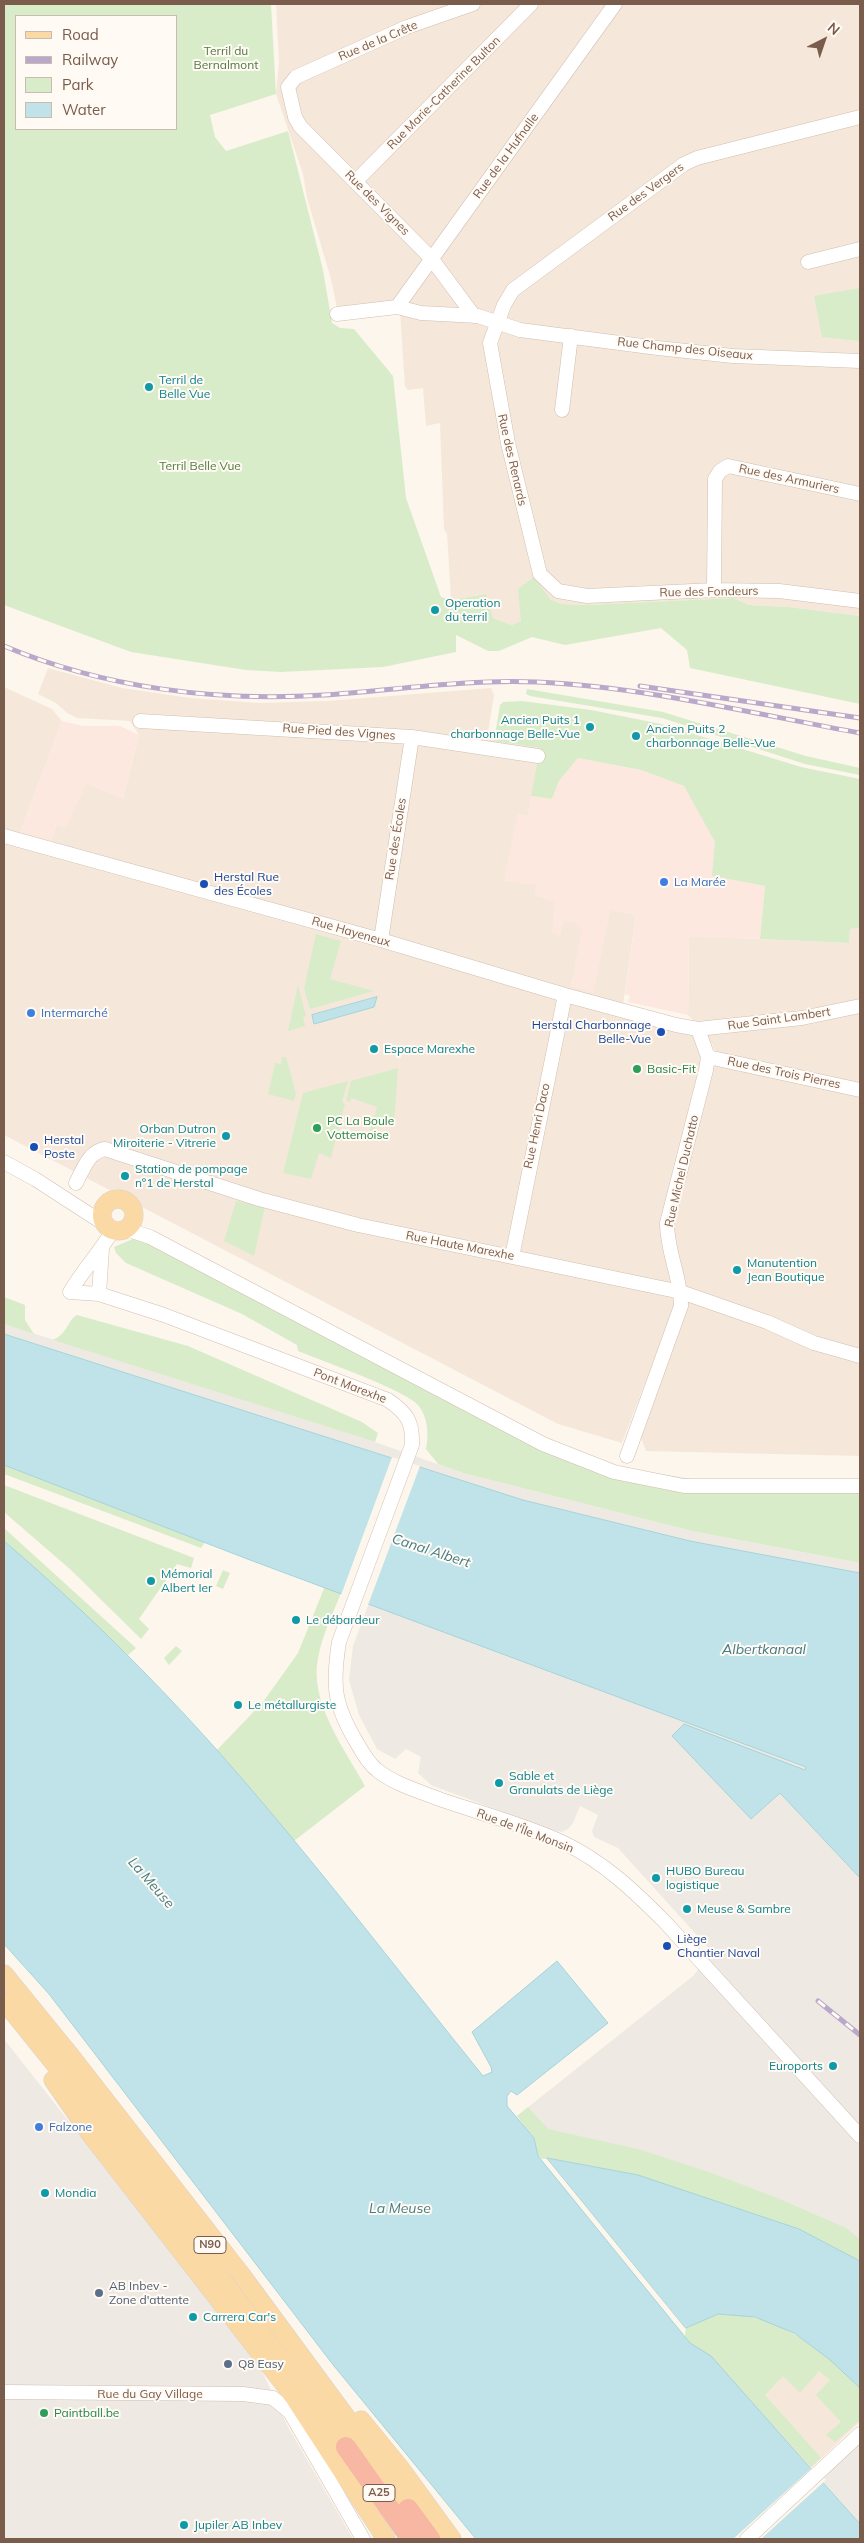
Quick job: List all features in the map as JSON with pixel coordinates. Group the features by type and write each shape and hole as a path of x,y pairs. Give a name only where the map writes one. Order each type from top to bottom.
{"highway":[{"name":"A25","path":"346,2447 411,2539"},
{"name":"A25","path":"408,2510 430,2539"}],"main road":[{"name":"N90","path":"4,1974 70,2055 281,2329 387,2475 408,2510"},
{"name":"N90","path":"4,1988 210,2246 408,2510"},
{"name":"N90","path":"4,2000 176,2218 346,2447"},
{"path":"4,2019 54,2080 176,2218"},
{"name":"N90","path":"54,2080 91,2135 294,2397 386,2539"},
{"name":"N90","path":"281,2329 303,2349 337,2394 384,2448 452,2539"}],"street":[{"name":"Rue de la Crête","path":"288,86 296,77 407,27 473,4"},
{"name":"Rue Marie-Catherine Bulton","path":"356,182 531,4"},
{"name":"Rue de la Hufnalle","path":"397,307 615,4"},
{"name":"Rue des Vignes","path":"288,86 295,117 300,126 431,258 474,316"},
{"name":"Rue des Vergers","path":"498,321 513,290 684,164 697,158 860,117"},
{"path":"808,262 860,249"},
{"name":"Rue Champ des Oiseaux","path":"337,314 397,307 421,313 474,316 498,321 520,330 733,356 860,360"},
{"name":"Rue des Renards","path":"498,321 490,343 508,443 540,574 558,591"},
{"path":"562,410 571,336"},
{"name":"Rue des Armuriers","path":"714,590 715,479 720,471 728,466 860,494"},
{"name":"Rue des Fondeurs","path":"558,591 587,596 714,590 779,591 860,601"},
{"name":"Rue Pied des Vignes","path":"140,721 412,737 538,756"},
{"name":"Rue des Écoles","path":"381,940 412,737"},
{"name":"Rue Hayeneux","path":"6,840 381,940 566,996 651,1019 698,1029"},
{"name":"Rue Henri Daco","path":"512,1257 566,996"},
{"name":"Rue Saint Lambert","path":"698,1029 802,1018 860,1006"},
{"path":"698,1029 708,1057"},
{"name":"Rue des Trois Pierres","path":"708,1057 860,1090"},
{"name":"Rue Michel Duchatto","path":"627,1456 681,1306 681,1292 676,1282 667,1236 667,1223 708,1057"},
{"name":"Rue Haute Marexhe","path":"76,1183 89,1158 96,1150 105,1149 260,1199 358,1225 681,1292 767,1322 814,1343 860,1356"},
{"path":"4,1162 115,1228 150,1237 543,1444 605,1468 647,1480 684,1486 860,1486"},
{"path":"102,1249 99,1294 70,1292 115,1228"},
{"name":"Pont Marexhe","path":"99,1294 164,1315 388,1400 404,1411 410,1418 412,1431 410,1449 352,1605"},
{"name":"Rue de l'Île Monsin","path":"352,1605 338,1642 335,1682 336,1699 342,1719 362,1751 377,1770 410,1788 564,1844 600,1864 634,1890 666,1922 860,2136"},
{"name":"Rue du Gay Village","path":"4,2392 234,2394 272,2398 286,2406 290,2412 363,2539"},
{"path":"747,2539 824,2470 860,2434"}],"shaded area":[{"path":"276,4 860,4 860,616 789,607 749,605 733,598 586,605 561,604 550,599 522,621 512,625 493,618 485,594 451,600 447,533 444,530 440,423 426,426 423,388 408,390 405,387 400,311 338,313 331,279 307,198 303,174 276,94 279,62"},
{"path":"48,668 122,688 190,698 259,703 327,701 491,688 494,695 487,739 540,748 528,817 518,814 537,885 555,901 564,920 576,923 583,929 571,986 593,992 610,909 636,915 623,1005 51,841 56,825 86,783 123,798 139,735 130,721 77,718 67,713 56,703 38,694"},
{"path":"4,687 52,709 62,721 20,833 4,829"},
{"path":"62,721 83,726 120,726 139,735 123,798 86,783 66,828 56,825 51,841 20,833"},
{"path":"578,758 641,770 684,786 716,842 713,876 765,886 760,939 689,937 688,1015 628,1002 630,996 625,994 636,915 610,910 593,993 571,986 582,929 576,923 564,920 560,936 552,933 555,901 535,896 536,885 504,881 518,814 528,816 531,796 552,799 559,781"},
{"path":"4,844 689,1033 697,1040 705,1060 663,1226 675,1305 622,1443 558,1424 4,1135"},
{"path":"860,928 860,1456 646,1451 641,1438 686,1308 671,1232 717,1054 708,1037 688,1015 689,936 849,943 850,929"},
{"path":"4,1324 375,1442 463,1473 692,1531 860,1563 860,1573 690,1541 523,1500 4,1334"},
{"path":"369,1603 807,1767 751,1819 780,1793 860,1878 860,2261 799,2229 638,2175 547,2158 542,2159 538,2156 534,2138 517,2116 693,1976 712,1952 618,1848 594,1837 592,1831 598,1815 580,1806 573,1823 568,1829 562,1832 551,1830 431,1785 418,1773 421,1757 406,1749 395,1759 377,1749 359,1715 349,1680 353,1646"},
{"path":"4,2039 258,2362 287,2425 353,2539 4,2539"},
{"path":"686,2328 829,2359 860,2388 860,2422 811,2468 685,2336"},
{"path":"860,2442 860,2524 819,2476"}],"green space":[{"name":"Terril Belle Vue","path":"4,4 271,4 276,94 210,115 215,137 226,151 288,131 323,270 332,323 340,328 354,329 393,376 406,498 441,597 451,600 486,594 493,618 512,625 521,621 518,589 534,577 550,599 561,604 586,605 733,598 749,605 789,607 860,616 860,704 690,668 687,650 661,628 565,645 532,637 499,651 488,651 456,635 456,652 383,667 281,672 246,670 131,652 4,605"},
{"path":"860,288 860,341 822,337 814,296"},
{"path":"527,689 663,712 806,756 860,768 860,775 805,764 662,718 530,696 526,694"},
{"path":"522,701 591,710 661,724 801,767 860,779 860,928 850,929 849,943 760,939 765,886 712,876 715,842 684,786 641,770 578,758 559,781 552,799 531,796 540,748 494,741 500,705 503,702"},
{"path":"316,934 341,941 330,979 374,991 310,1009 304,988"},
{"path":"298,985 306,1016 303,1017 305,1026 288,1031"},
{"path":"282,1057 286,1057 296,1093 294,1101 268,1094 275,1063 281,1064"},
{"path":"398,1068 394,1122 378,1118 372,1141 367,1140 377,1107 351,1098 350,1102 346,1100 351,1081"},
{"name":"PC La Boule Vottemoise","path":"348,1081 342,1102 345,1104 331,1158 319,1153 311,1179 283,1173 303,1093"},
{"path":"236,1201 265,1207 254,1256 224,1241"},
{"path":"135,1238 206,1261 542,1439 619,1467 691,1479 860,1480 860,1563 692,1531 463,1473 438,1464 426,1449 427,1432 424,1415 418,1405 410,1398 343,1368 298,1351 297,1345 242,1314 126,1263 116,1253 114,1247"},
{"path":"4,1297 25,1305 25,1320 34,1334 4,1324"},
{"path":"77,1315 188,1346 362,1422 378,1433 375,1442 53,1340 62,1334"},
{"path":"4,1465 205,1542 201,1548 4,1474"},
{"path":"4,1485 194,1558 191,1568 177,1564 139,1619 149,1629 141,1639 71,1570 4,1512"},
{"path":"4,1528 136,1648 128,1655 4,1541"},
{"path":"223,1570 230,1573 223,1589 216,1586"},
{"path":"325,1586 341,1593 328,1625 318,1658 319,1692 331,1725 365,1786 294,1841 217,1750 263,1702 298,1653"},
{"path":"176,1646 182,1651 169,1665 164,1658"},
{"path":"528,2107 548,2129 638,2149 709,2172 775,2197 846,2228 860,2239 860,2261 799,2229 638,2175 547,2158 542,2159 538,2156 534,2138 517,2116"},
{"path":"718,2314 756,2318 785,2329 826,2356 860,2388 860,2420 835,2442 826,2435 841,2422 816,2395 830,2380 819,2371 800,2393 783,2376 765,2395 821,2458 811,2467 711,2356 690,2343 685,2336 686,2328"}],"water":[{"path":"377,997 374,1007 314,1024 312,1015"},
{"name":"Albertkanaal","path":"4,1334 523,1500 690,1541 860,1573 860,1878 780,1793 751,1819 672,1736 684,1724 805,1770 806,1767 250,1560 4,1465"},
{"name":"La Meuse","path":"4,1541 60,1590 114,1642 217,1750 319,1871 483,2076 492,2072 491,2067 472,2032 557,1961 608,2023 517,2095 511,2091 507,2096 507,2106 534,2138 538,2156 690,2343 711,2356 860,2524 860,2539 476,2539 334,2366 49,1994 4,1944"},
{"path":"547,2158 638,2175 799,2229 860,2261 860,2388 829,2359 794,2333 755,2317 718,2314 686,2328"}],"pier":[{"path":"392,1457 420,1466 368,1605 341,1595"},
{"path":"814,2466 826,2480 761,2539 733,2539"}],"railway":[{"path":"4,646 42,660 121,682 202,694 283,697 457,683 537,682 619,689 659,695 860,733"},
{"path":"640,686 860,718"},
{"path":"818,2001 860,2035"}],"place":[{"name":"Terril de Belle Vue","path":"149,387"},
{"name":"Operation du terril","path":"435,610"},
{"name":"Ancien Puits 1 charbonnage Belle-Vue","path":"590,727"},
{"name":"Ancien Puits 2 charbonnage Belle-Vue","path":"636,736"},
{"name":"La Marée","path":"664,882"},
{"name":"Herstal Rue des Écoles","path":"204,884"},
{"name":"Intermarché","path":"31,1013"},
{"name":"Herstal Charbonnage Belle-Vue","path":"661,1032"},
{"name":"Espace Marexhe","path":"374,1049"},
{"name":"Basic-Fit","path":"637,1069"},
{"name":"PC La Boule Vottemoise","path":"317,1128"},
{"name":"Orban Dutron Miroiterie - Vitrerie","path":"226,1136"},
{"name":"Herstal Poste","path":"34,1147"},
{"name":"Station de pompage n°1 de Herstal","path":"125,1176"},
{"name":"Manutention Jean Boutique","path":"737,1270"},
{"name":"Mémorial Albert Ier","path":"151,1581"},
{"name":"Le débardeur","path":"296,1620"},
{"name":"Le métallurgiste","path":"238,1705"},
{"name":"Sable et Granulats de Liège","path":"499,1783"},
{"name":"HUBO Bureau logistique","path":"656,1878"},
{"name":"Meuse & Sambre","path":"687,1909"},
{"name":"Liège Chantier Naval","path":"667,1946"},
{"name":"Euroports","path":"833,2066"},
{"name":"Falzone","path":"39,2127"},
{"name":"Mondia","path":"45,2193"},
{"name":"AB Inbev - Zone d'attente","path":"99,2293"},
{"name":"Carrera Car's","path":"193,2317"},
{"name":"Q8 Easy","path":"228,2364"},
{"name":"Paintball.be","path":"44,2413"},
{"name":"Jupiler AB Inbev","path":"184,2525"}],"park label":[{"name":"Terril du Bernalmont","path":"226,58"}],"water label":[{"name":"Canal Albert","path":"431,1551"}]}
